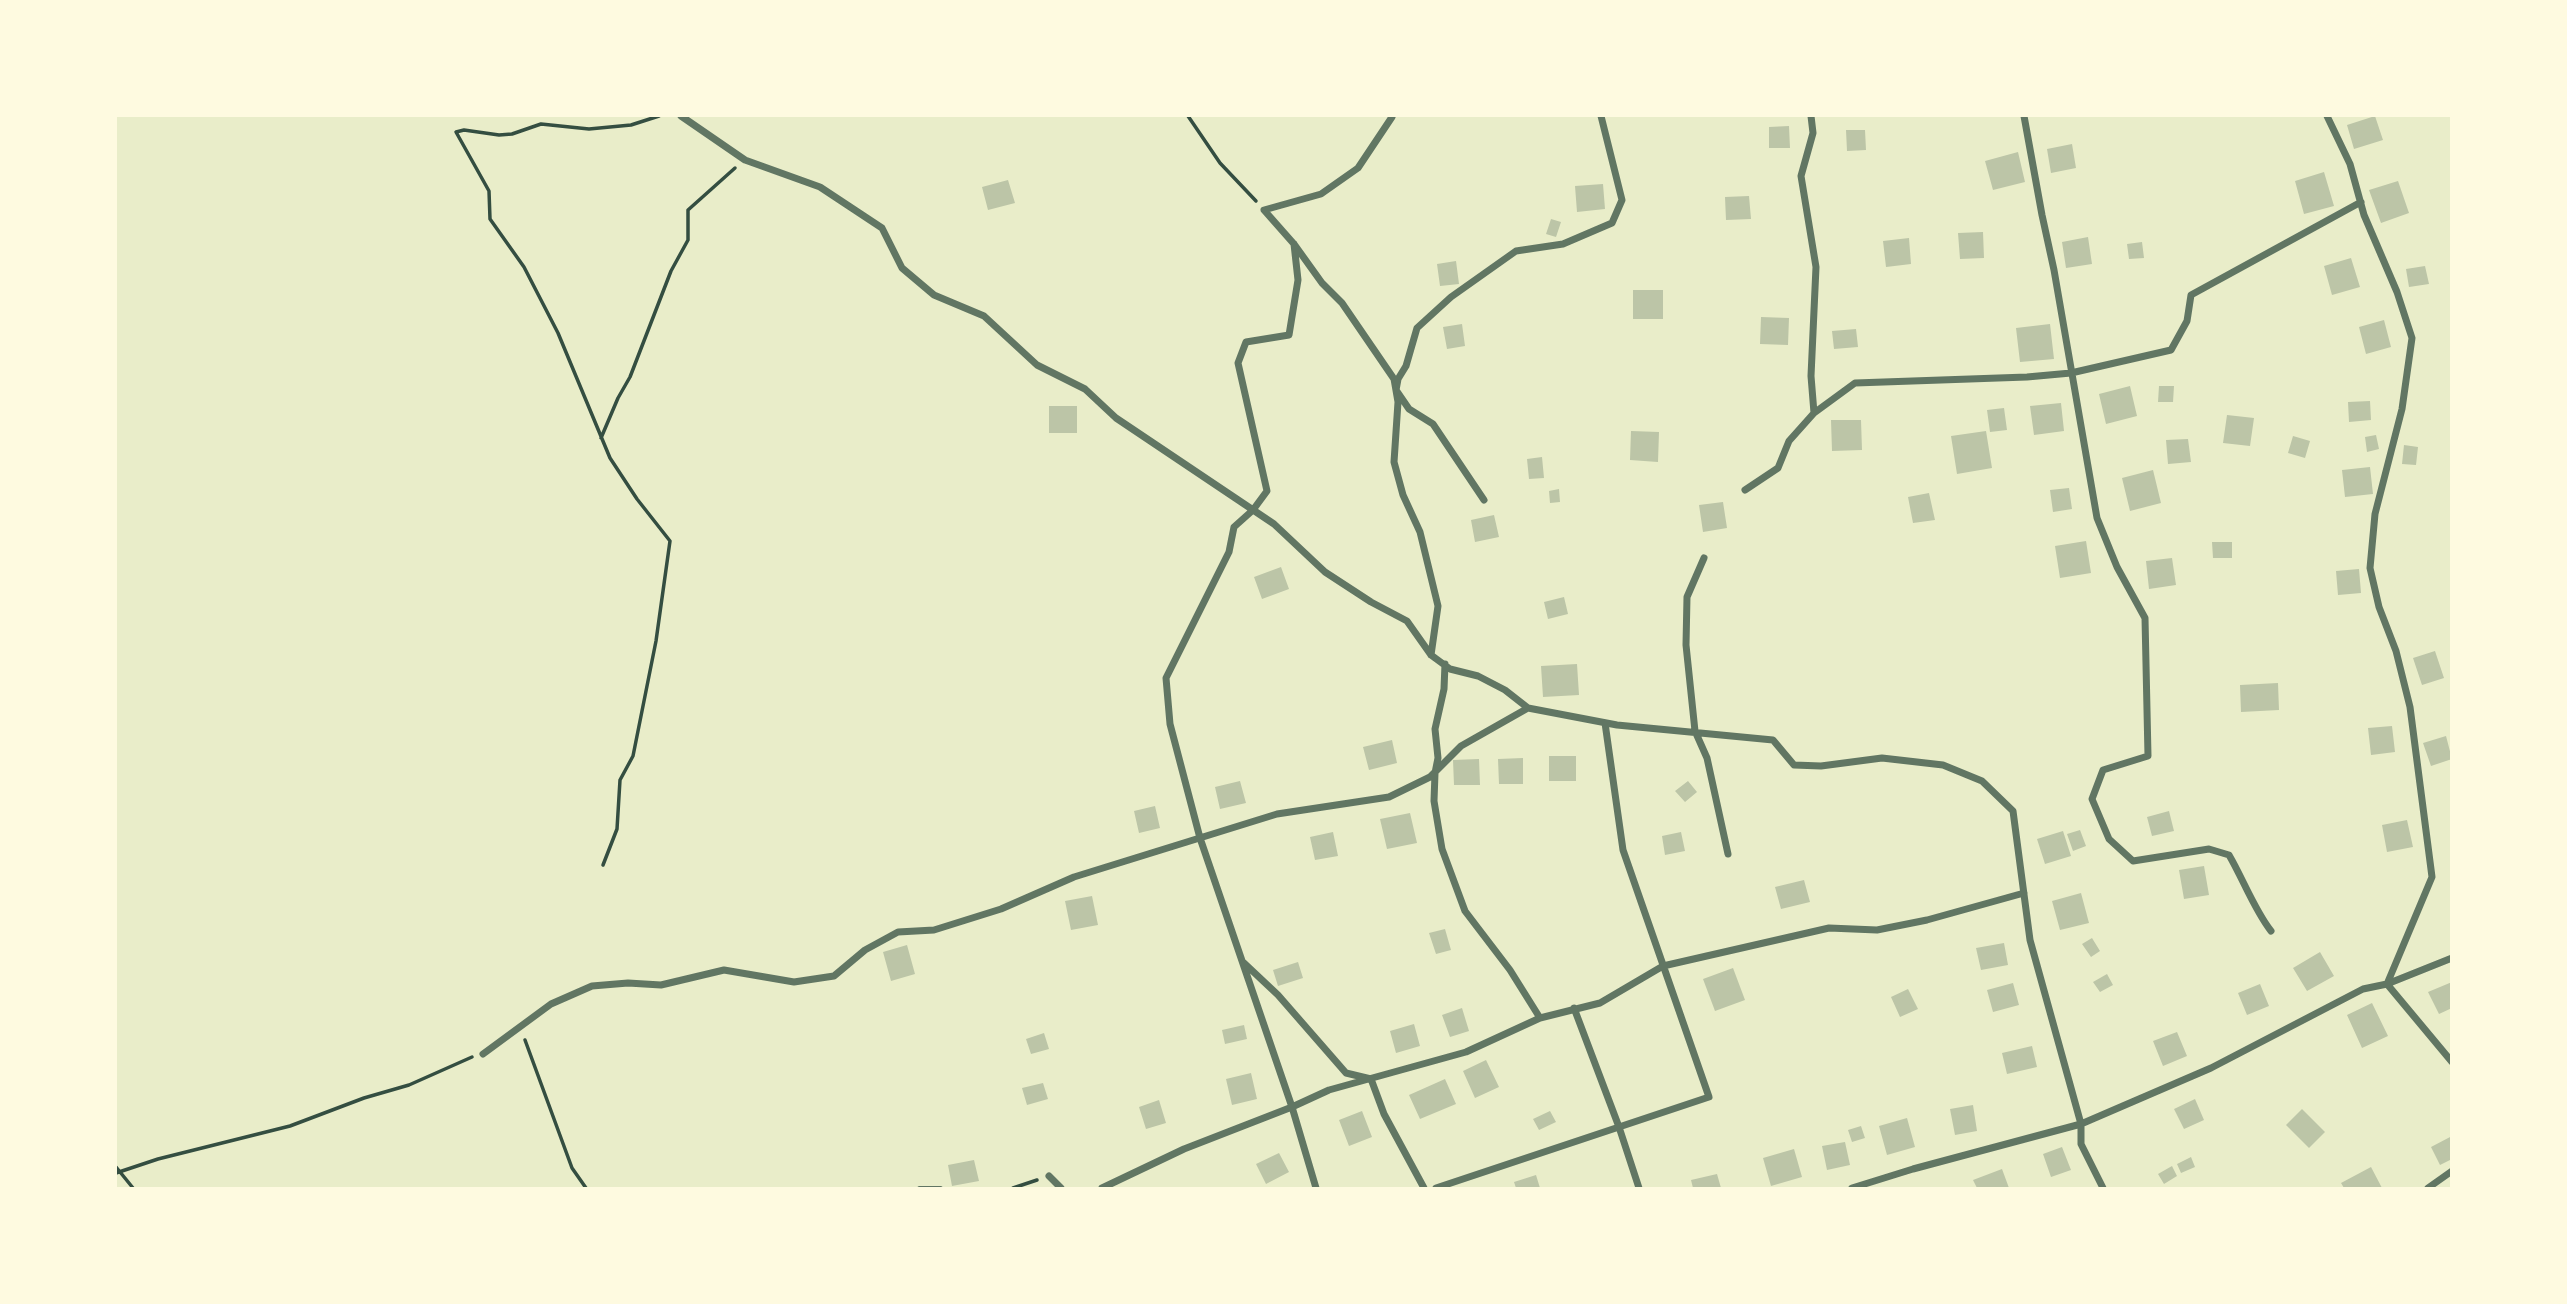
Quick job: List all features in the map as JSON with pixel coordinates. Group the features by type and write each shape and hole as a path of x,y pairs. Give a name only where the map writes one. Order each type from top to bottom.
{"street":[{"path":"681,116 745,160 820,187 881,228 902,268 934,295 984,316 1037,365 1084,389 1116,418 1274,524 1325,572 1371,602 1407,621 1431,655 1450,669 1478,676 1505,690 1528,708 1605,723 1773,740 1794,765 1821,766 1882,758 1943,765 1982,781 2013,811 2030,940 2081,1124 2081,1144 2103,1188"},
{"path":"1484,500 1433,424 1409,409 1396,390 1398,379 1406,366 1417,328 1451,297 1516,251 1563,244 1612,223 1622,200 1601,116"},
{"path":"1811,116 1813,133 1801,176 1816,267 1811,376 1814,413"},
{"path":"2024,116 2097,519 2117,567 2145,618 2148,756 2103,770 2092,799 2109,839 2133,861 2208,849 2229,855 2251,894 2259,916 2272,931"},
{"path":"2327,116 2350,164 2361,202 2397,292 2412,338 2402,410 2375,514 2370,568 2379,607 2396,651 2410,707 2432,877 2387,984"},
{"path":"1392,117 1358,168 1321,194 1264,211 1294,244 1322,283 1342,303 1385,362 1394,379 1398,402 1394,462 1403,495 1420,532 1438,606 1431,655"},
{"path":"1745,490 1778,468 1789,441 1814,413 1855,383 2071,373 2171,350 2187,321 2191,295 2361,202"},
{"path":"1294,244 1298,281 1289,335 1246,342 1238,363 1267,491 1253,510 1234,527 1229,552 1166,678 1170,724 1200,838 1292,1107 1316,1188"},
{"path":"1704,558 1687,597 1686,645 1695,731 1707,758 1728,854"},
{"path":"1445,664 1444,689 1435,729 1438,758 1434,773 1434,801 1442,849 1465,911 1510,970 1540,1018"},
{"path":"483,1054 551,1004 592,986 628,983 661,985 724,970 794,982 835,976 864,950 898,932 934,930 1000,909 1074,877 1277,814 1389,797 1434,773 1461,746 1528,708"},
{"path":"1436,1188 1710,1097 1623,850 1605,723"},
{"path":"1102,1188 1184,1149 1329,1090 1466,1052 1540,1018 1600,1003 1664,967 1829,928 1877,930 1927,920 2024,893"},
{"path":"1852,1188 2081,1124 2211,1068 2364,989 2387,984 2452,958"},
{"path":"1243,962 1278,995 1346,1073 1371,1079"},
{"path":"2387,984 2452,1062"},
{"path":"1574,1008 1639,1188"},
{"path":"1371,1079 1384,1114 1424,1188"},
{"path":"2428,1188 2452,1171"},
{"path":"1049,1176 1061,1188"}],"path":[{"path":"603,865 617,829 620,780 633,756 656,640 670,541 637,499 610,458 578,375 524,267 490,219 489,191 456,132 464,130 512,134 541,124 589,129 631,125 659,116"},
{"path":"1188,116 1220,163 1264,211"},
{"path":"601,438 618,398 631,377 671,271 688,240 688,210 745,160"},
{"path":"521,1028 572,1168 586,1188"},
{"path":"118,1172 290,1126 364,1098 409,1085 483,1054"},
{"path":"116,1167 133,1188"},
{"path":"1013,1188 1049,1176"},
{"path":"919,1188 941,1188"}],"building":[{"path":"2375,116 2383,140 2354,149 2347,125"},
{"path":"1789,126 1790,148 1769,148 1769,127"},
{"path":"1846,130 1865,130 1866,150 1847,151"},
{"path":"2072,144 2076,168 2051,173 2047,149"},
{"path":"2018,152 2025,182 1993,190 1985,161"},
{"path":"2324,172 2334,206 2304,214 2295,181"},
{"path":"1008,180 1015,203 988,210 982,187"},
{"path":"2398,181 2409,213 2381,223 2369,190"},
{"path":"1603,184 1605,209 1577,212 1575,186"},
{"path":"1749,196 1751,219 1726,220 1725,197"},
{"path":"1551,219 1561,222 1556,237 1546,234"},
{"path":"1983,232 1984,258 1960,259 1958,233"},
{"path":"2088,237 2092,264 2066,268 2062,242"},
{"path":"1909,238 1911,264 1886,267 1883,241"},
{"path":"2142,242 2144,258 2129,259 2127,244"},
{"path":"2351,258 2360,287 2332,295 2324,266"},
{"path":"1456,261 1459,284 1440,286 1437,264"},
{"path":"2425,266 2429,284 2409,287 2406,269"},
{"path":"1633,290 1663,290 1663,319 1633,319"},
{"path":"1761,317 1789,318 1788,345 1760,344"},
{"path":"2384,320 2391,347 2366,354 2359,327"},
{"path":"1462,324 1465,346 1447,349 1443,327"},
{"path":"2050,324 2054,359 2020,362 2016,328"},
{"path":"1856,329 1858,347 1834,349 1832,331"},
{"path":"2130,386 2137,416 2106,424 2099,394"},
{"path":"2159,386 2174,386 2173,402 2158,402"},
{"path":"2370,401 2371,420 2349,422 2348,402"},
{"path":"2061,403 2064,431 2034,435 2030,406"},
{"path":"1049,406 1077,406 1077,433 1049,433"},
{"path":"2004,408 2007,430 1990,432 1987,410"},
{"path":"2227,415 2254,418 2250,446 2223,443"},
{"path":"1831,420 1861,420 1862,450 1832,451"},
{"path":"1631,431 1659,432 1658,462 1630,460"},
{"path":"1986,431 1992,468 1957,474 1951,436"},
{"path":"2376,435 2379,449 2367,452 2365,437"},
{"path":"2293,436 2310,441 2305,458 2288,453"},
{"path":"2188,439 2191,462 2168,464 2166,440"},
{"path":"2404,445 2418,447 2416,465 2402,464"},
{"path":"1542,457 1544,478 1529,479 1527,459"},
{"path":"2370,467 2373,494 2345,497 2342,470"},
{"path":"2153,470 2161,503 2130,511 2122,478"},
{"path":"2069,488 2072,509 2053,512 2050,490"},
{"path":"1559,489 1560,502 1550,503 1549,491"},
{"path":"1929,493 1935,520 1913,523 1908,497"},
{"path":"1723,502 1727,528 1703,532 1699,505"},
{"path":"1494,515 1499,537 1475,542 1471,520"},
{"path":"2086,541 2091,573 2060,578 2055,546"},
{"path":"2212,542 2232,542 2232,558 2213,558"},
{"path":"2172,558 2176,585 2149,589 2146,561"},
{"path":"1281,567 1289,589 1262,599 1254,577"},
{"path":"2359,569 2361,593 2338,595 2336,571"},
{"path":"1564,597 1568,614 1548,619 1544,602"},
{"path":"2435,651 2444,678 2422,685 2413,658"},
{"path":"1577,664 1579,695 1543,697 1541,666"},
{"path":"2278,683 2279,710 2241,712 2240,685"},
{"path":"2392,726 2395,752 2371,755 2368,728"},
{"path":"2446,736 2452,759 2431,766 2423,743"},
{"path":"1392,740 1397,763 1369,770 1363,747"},
{"path":"1549,756 1576,756 1576,781 1549,781"},
{"path":"1523,758 1523,784 1499,784 1498,759"},
{"path":"1479,759 1480,785 1454,785 1453,760"},
{"path":"1240,781 1246,803 1220,809 1215,787"},
{"path":"1688,781 1697,792 1685,802 1675,791"},
{"path":"1155,806 1160,828 1139,833 1134,811"},
{"path":"2169,811 2174,831 2152,836 2147,817"},
{"path":"1410,813 1417,843 1387,849 1380,819"},
{"path":"2407,820 2413,847 2387,852 2382,825"},
{"path":"2080,830 2086,846 2073,851 2067,834"},
{"path":"2063,831 2071,856 2045,864 2037,839"},
{"path":"1333,832 1338,856 1315,860 1310,837"},
{"path":"1681,832 1685,851 1665,855 1662,836"},
{"path":"2204,866 2209,895 2184,899 2179,870"},
{"path":"1804,880 1810,902 1781,909 1775,887"},
{"path":"2081,893 2089,923 2060,930 2052,901"},
{"path":"1092,896 1098,925 1071,930 1065,901"},
{"path":"1445,929 1451,950 1436,954 1429,933"},
{"path":"2092,938 2100,951 2091,957 2082,944"},
{"path":"2004,943 2008,965 1981,970 1976,948"},
{"path":"907,945 915,974 891,981 883,952"},
{"path":"2320,952 2334,976 2307,991 2293,968"},
{"path":"1298,962 1303,978 1278,986 1273,970"},
{"path":"1733,968 1745,1000 1715,1011 1703,979"},
{"path":"2107,974 2113,985 2100,992 2093,982"},
{"path":"2452,982 2452,1008 2439,1014 2428,992"},
{"path":"2013,983 2019,1005 1993,1012 1987,990"},
{"path":"2260,984 2269,1006 2247,1015 2238,993"},
{"path":"1908,989 1918,1009 1900,1017 1891,997"},
{"path":"2372,1003 2388,1036 2362,1048 2347,1015"},
{"path":"1462,1008 1469,1031 1450,1037 1442,1015"},
{"path":"1414,1024 1420,1046 1396,1053 1390,1031"},
{"path":"1244,1025 1247,1039 1225,1044 1222,1030"},
{"path":"2177,1032 2187,1056 2163,1066 2153,1041"},
{"path":"1044,1033 1049,1049 1031,1054 1026,1039"},
{"path":"2032,1046 2037,1067 2007,1074 2002,1053"},
{"path":"1486,1060 1499,1087 1475,1098 1463,1071"},
{"path":"1251,1073 1257,1099 1232,1105 1226,1079"},
{"path":"1445,1079 1456,1104 1420,1119 1409,1095"},
{"path":"1043,1083 1048,1099 1027,1105 1022,1088"},
{"path":"2195,1099 2204,1120 2184,1129 2174,1109"},
{"path":"1159,1100 1166,1123 1146,1129 1139,1107"},
{"path":"1973,1105 1977,1131 1955,1135 1950,1109"},
{"path":"2302,1109 2325,1132 2309,1148 2286,1125"},
{"path":"1362,1111 1372,1137 1349,1146 1339,1120"},
{"path":"1550,1111 1556,1122 1539,1130 1533,1119"},
{"path":"1907,1118 1915,1147 1887,1155 1879,1126"},
{"path":"1861,1126 1865,1138 1852,1142 1848,1130"},
{"path":"2452,1136 2452,1159 2440,1165 2431,1147"},
{"path":"1845,1142 1850,1165 1827,1170 1822,1146"},
{"path":"2062,1147 2071,1170 2051,1177 2043,1154"},
{"path":"1794,1149 1802,1177 1771,1186 1763,1158"},
{"path":"1279,1153 1289,1172 1266,1184 1256,1164"},
{"path":"2191,1157 2195,1167 2181,1173 2177,1164"},
{"path":"974,1160 979,1181 952,1186 948,1165"},
{"path":"2172,1166 2177,1176 2164,1184 2158,1174"},
{"path":"2371,1167 2382,1188 2344,1188 2341,1183"},
{"path":"2002,1169 2009,1188 1977,1188 1973,1180"},
{"path":"1717,1174 1721,1188 1693,1188 1691,1180"},
{"path":"1536,1175 1540,1188 1516,1188 1514,1182"}]}
